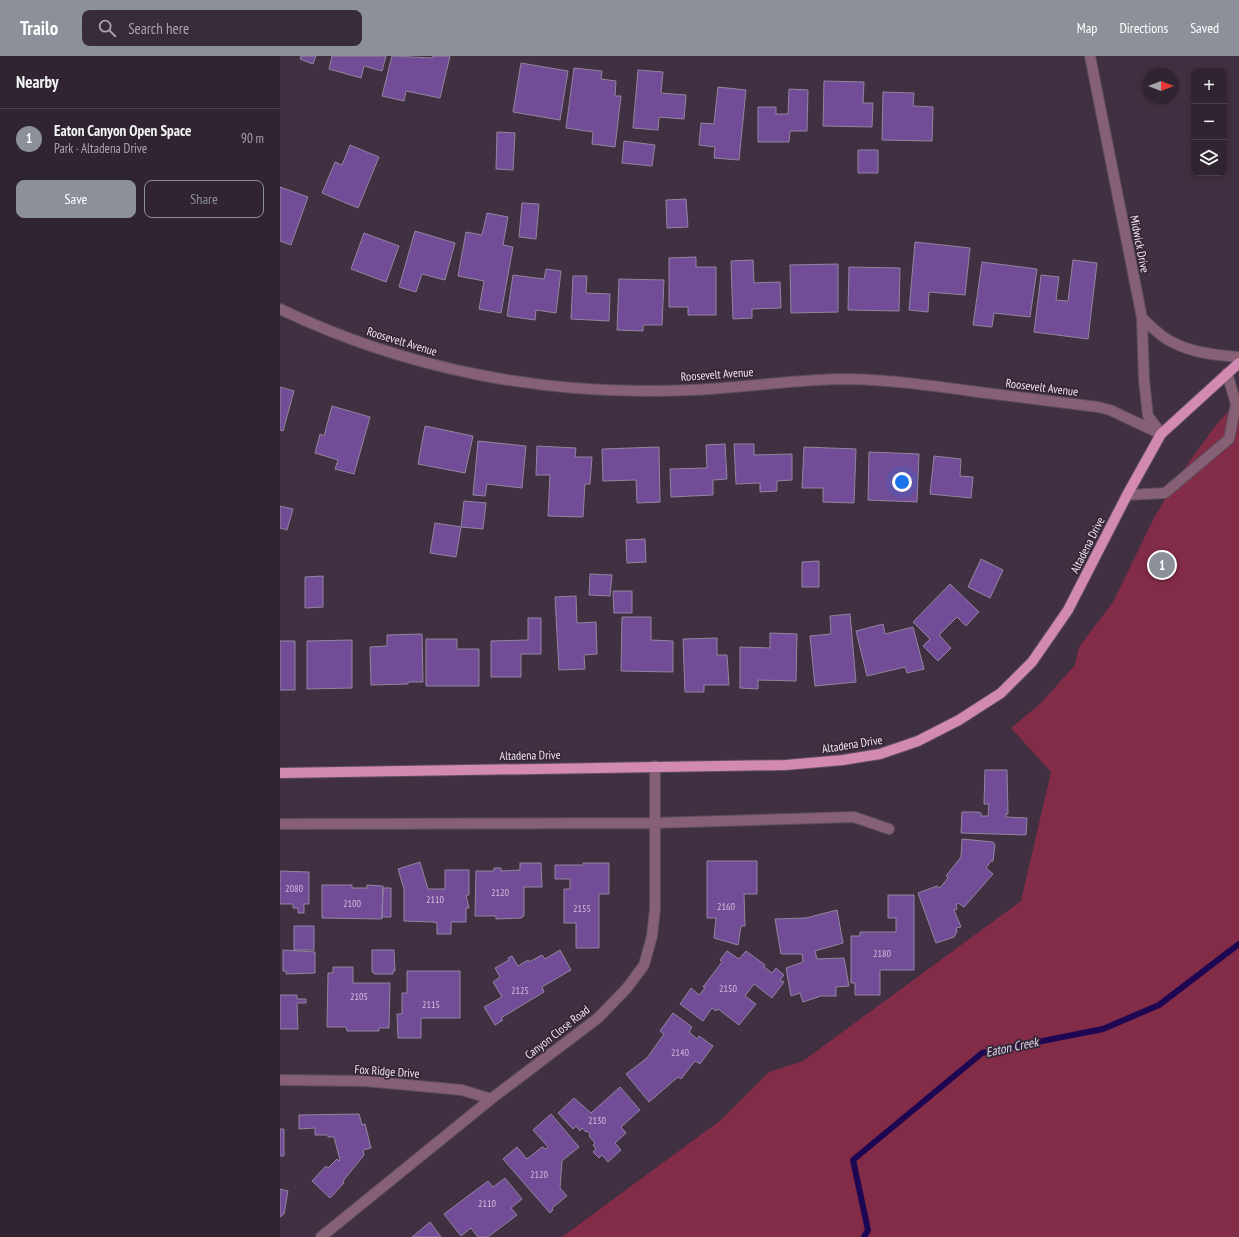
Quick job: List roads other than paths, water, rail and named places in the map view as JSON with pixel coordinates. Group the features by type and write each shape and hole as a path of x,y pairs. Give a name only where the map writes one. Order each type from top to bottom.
{"main road":[{"name":"Altadena Drive","path":"280,772 786,764 843,760 880,754 918,741 959,720 1001,693 1032,662 1068,610 1127,494 1161,434 1239,363"}],"street":[{"name":"Midwick Drive","path":"1090,56 1142,318 1144,380 1148,416 1161,434"},
{"name":"Roosevelt Avenue","path":"280,309 316,327 402,356 454,370 517,381 577,388 690,390 827,380 890,381 1098,407 1110,410 1161,434"},
{"path":"1142,318 1169,341 1187,349 1211,355 1239,357"},
{"path":"1127,494 1165,493 1229,439 1236,404 1227,373"},
{"name":"Canyon Close Road","path":"321,1237 491,1099 598,1018 627,988 644,965 652,936 655,909 655,766"},
{"path":"280,824 654,823 854,817 889,829"},
{"name":"Fox Ridge Drive","path":"280,1080 365,1081 454,1089 491,1099"}],"waterway":[{"name":"Eaton Creek","path":"864,1237 868,1230 853,1160 982,1053 1103,1029 1159,1005 1239,944"}],"place":[{"name":"Eaton Canyon Open Space","path":"1162,565"}]}
